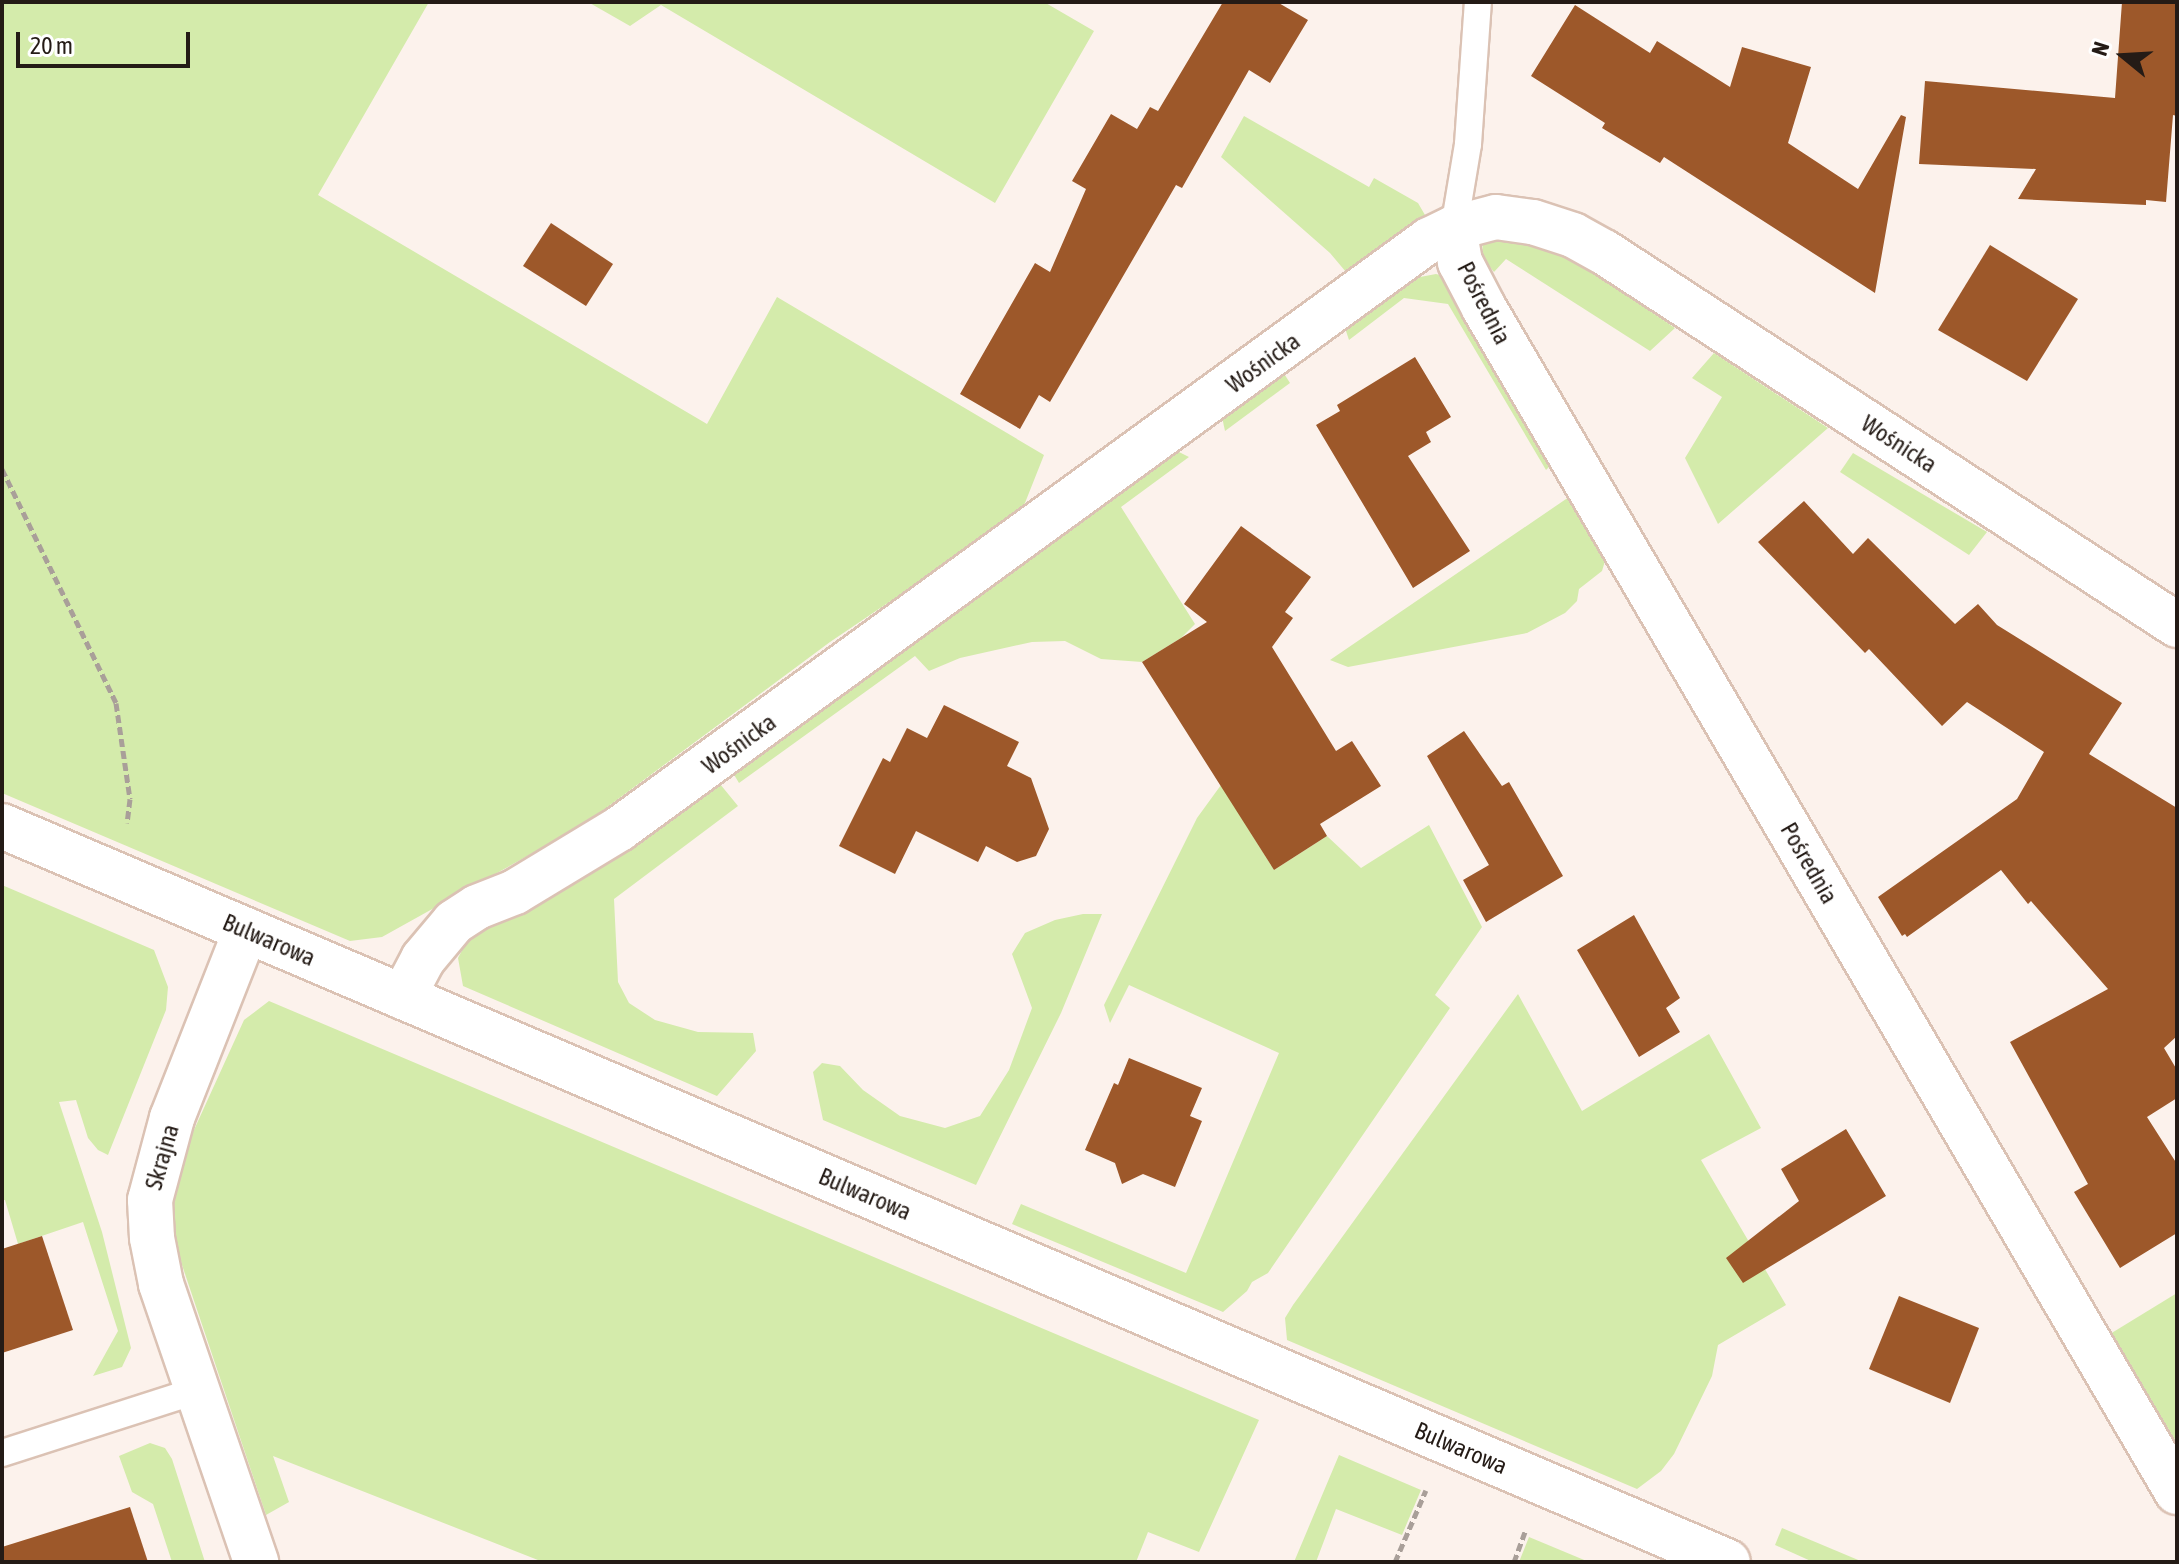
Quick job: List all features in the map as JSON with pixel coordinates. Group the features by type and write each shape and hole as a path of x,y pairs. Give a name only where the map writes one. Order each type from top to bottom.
{"street":[{"name":"Wośnicka","path":"403,997 423,959 454,922 477,907 515,892 619,829 1429,240 1454,228 1496,217 1533,222 1583,241 2177,625"},
{"name":"Pośrednia","path":"1454,228 1460,262 1484,308 2177,1492"},
{"name":"Bulwarowa","path":"2,826 1728,1562"},
{"name":"Skrajna","path":"246,930 172,1118 150,1200 152,1238 161,1284 256,1562"}],"lane":[{"path":"1454,228 1468,144 1478,2"},
{"path":"2,1453 198,1390"}],"path":[{"path":"2,469 116,703 130,799 119,875"},
{"path":"1395,1562 1430,1482"},
{"path":"1514,1562 1528,1523"}],"green space":[{"path":"2,2 429,2 318,195 707,424 777,297 1044,455 1021,513 830,642 583,825 382,937 350,941 2,793"},
{"path":"588,2 1044,2 1094,31 995,203 661,5 630,26"},
{"path":"1244,116 1369,187 1374,178 1418,203 1425,215 1346,272 1330,253 1221,157"},
{"path":"1483,237 1549,243 1675,328 1650,351 1506,259 1494,272 1482,257"},
{"path":"1443,276 1554,462 1546,470 1448,304 1404,298 1349,340 1345,328 1420,277"},
{"path":"1714,353 1828,428 1718,524 1685,458 1722,397 1692,378"},
{"path":"1283,372 1290,383 1225,431 1222,417"},
{"path":"1175,450 1189,457 1121,507 1195,624 1181,638 1142,662 1101,659 1065,641 1032,642 960,658 929,671 915,656 739,783 733,773"},
{"path":"1853,453 1987,532 1969,555 1840,472"},
{"path":"1569,497 1605,561 1602,571 1579,589 1577,601 1565,613 1527,633 1348,667 1330,660"},
{"path":"720,784 738,806 614,899 618,982 629,1003 655,1020 698,1032 753,1033 756,1051 717,1096 463,986 458,958 467,941 485,924 549,893"},
{"path":"1221,785 1274,870 1327,836 1361,868 1429,825 1482,927 1435,995 1450,1008 1268,1273 1252,1282 1247,1291 1223,1312 1012,1224 1021,1204 1186,1273 1279,1053 1129,985 1110,1023 1104,1005 1197,818"},
{"path":"2,885 154,950 168,987 166,1010 108,1155 98,1150 88,1138 76,1100 59,1102 102,1232 131,1348 122,1367 93,1376 118,1331 83,1222 18,1244 5,1200 2,1200"},
{"path":"1083,914 1102,914 1061,1013 976,1185 823,1120 813,1072 822,1063 840,1066 863,1090 900,1116 945,1128 980,1116 1009,1070 1032,1008 1012,954 1025,933 1055,920"},
{"path":"1518,994 1582,1111 1709,1034 1761,1128 1701,1160 1786,1305 1718,1345 1712,1376 1674,1454 1661,1471 1637,1489 1287,1340 1285,1318 1293,1305"},
{"path":"269,1001 1259,1420 1199,1552 1148,1532 1136,1562 543,1562 273,1456 289,1502 266,1515 182,1265 174,1232 173,1198 188,1143 244,1020"},
{"path":"2177,1293 2177,1443 2110,1334"},
{"path":"150,1443 165,1448 172,1459 205,1562 172,1562 153,1504 132,1492 119,1456"},
{"path":"1339,1455 1421,1490 1402,1535 1336,1509 1316,1562 1294,1562"},
{"path":"1782,1528 1863,1562 1813,1562 1775,1545"},
{"path":"1529,1537 1589,1562 1519,1562"}],"building":[{"path":"1223,2 1277,2 1308,20 1270,83 1249,70 1182,188 1176,185 1050,402 1039,395 1020,429 960,394 1035,263 1050,272 1086,189 1072,181 1111,114 1137,129 1150,107 1158,111"},
{"path":"2122,2 2177,2 2177,116 2173,115 2166,202 2146,200 2146,205 2018,199 2036,169 1919,164 1925,81 2115,98"},
{"path":"1575,5 1650,53 1657,41 1730,87 1742,47 1811,67 1788,143 1858,189 1901,115 1906,117 1875,293 1664,157 1660,163 1602,128 1605,123 1531,76"},
{"path":"551,223 613,264 586,306 523,266"},
{"path":"1990,245 2078,299 2027,381 1938,330"},
{"path":"1415,357 1451,417 1426,432 1431,442 1408,456 1470,551 1413,588 1316,425 1340,411 1337,405"},
{"path":"1804,501 1853,554 1868,538 1955,624 1978,604 1997,625 2122,703 2089,754 2177,808 2177,1036 2164,1048 2177,1070 2177,1098 2147,1117 2177,1164 2177,1233 2120,1268 2074,1192 2088,1184 2010,1042 2108,989 2031,901 2028,904 2001,870 1907,937 1905,934 1902,936 1878,897 2017,799 2044,752 1967,702 1942,726 1869,649 1865,653 1758,542"},
{"path":"1241,526 1311,577 1285,612 1293,618 1272,647 1336,751 1352,741 1381,786 1320,824 1327,836 1274,870 1142,662 1207,622 1184,604"},
{"path":"944,705 1019,742 1007,766 1031,778 1049,829 1036,856 1017,862 986,846 978,862 916,831 895,874 839,846 883,758 890,762 907,728 927,738"},
{"path":"1464,731 1502,786 1509,782 1563,876 1486,922 1463,880 1489,865 1427,756"},
{"path":"1634,915 1680,998 1666,1008 1680,1032 1639,1057 1577,950"},
{"path":"1129,1058 1202,1088 1190,1116 1202,1121 1175,1187 1143,1174 1122,1184 1115,1163 1085,1150 1114,1083 1118,1085"},
{"path":"1846,1129 1886,1196 1743,1283 1726,1258 1799,1201 1781,1169"},
{"path":"42,1236 73,1330 2,1353 2,1249"},
{"path":"1899,1296 1979,1328 1950,1403 1869,1369"},
{"path":"130,1507 148,1562 2,1562 2,1547"}]}
